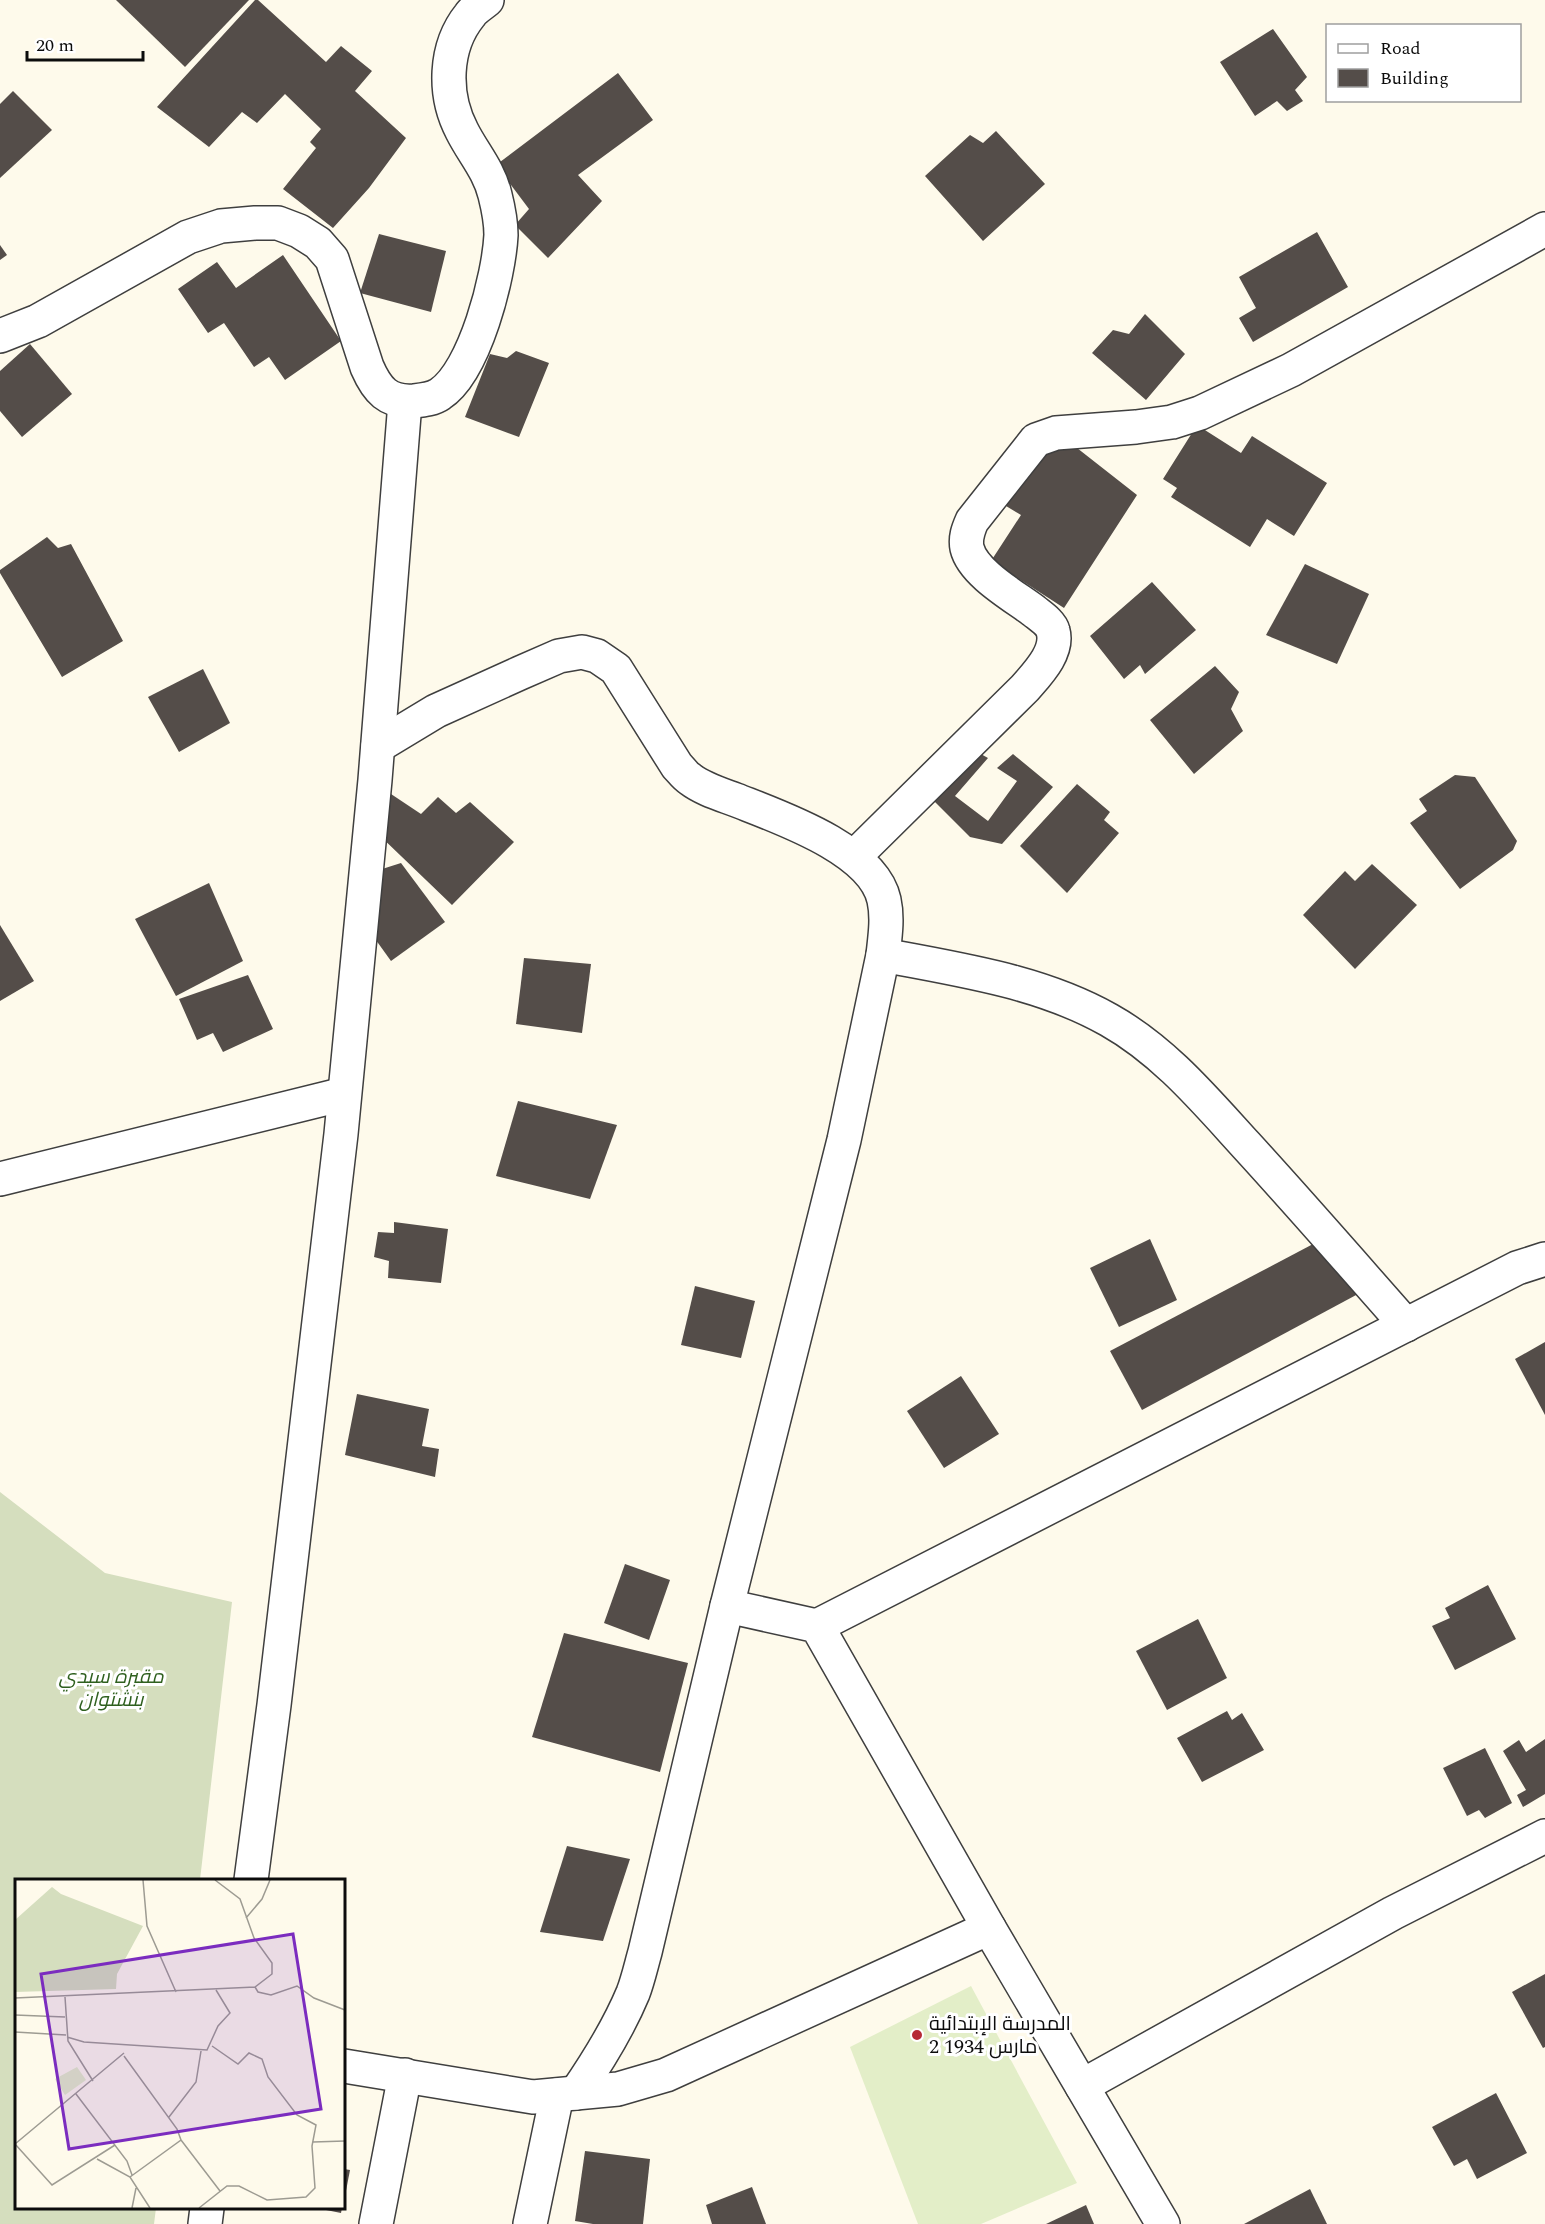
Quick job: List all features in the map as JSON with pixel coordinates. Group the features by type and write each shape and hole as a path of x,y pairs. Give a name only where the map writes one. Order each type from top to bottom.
{"street":[{"path":"0,336 38,321 188,237 221,226 278,223 299,231 318,243 332,260 374,382 384,394 405,402 425,400 440,394 453,382 473,348 496,273 501,233 495,195 483,163 461,130 450,98 449,66 455,40 470,14 487,0"},
{"path":"854,857 1025,688 1048,659 1053,644 1053,630 1044,619 979,569 967,547 967,534 972,521 1036,441 1056,433 1136,428 1172,422 1200,413 1291,370 1545,229"},
{"path":"251,1879 274,1705 345,1095 378,746 405,402"},
{"path":"378,746 436,711 559,656 582,652 597,656 616,669 677,766 689,778 706,788 799,825 854,857 874,876 884,899 886,924 883,955 844,1140 726,1606 645,1952 633,1993 599,2059 567,2094 530,2224"},
{"path":"883,955 1002,978 1053,994 1108,1019 1146,1044 1175,1069 1212,1108 1406,1325"},
{"path":"0,1179 345,1095"},
{"path":"726,1606 817,1626 1518,1268 1545,1259"},
{"path":"817,1626 989,1928 1163,2224"},
{"path":"1082,2086 1393,1913 1545,1836"},
{"path":"345,2066 533,2097 618,2089 666,2075 989,1928"},
{"path":"376,2224 405,2075"},
{"path":"205,2224 207,2209"}],"green space":[{"name":"مقبرة سيدي بنشتوان","path":"0,1492 105,1573 232,1602 200,1879 15,1879 15,2209 156,2209 154,2224 0,2224"},
{"path":"971,1986 1077,2183 981,2224 918,2224 850,2047"}],"building":[{"path":"116,0 249,0 185,67"},
{"path":"255,0 258,0 326,62 341,46 372,71 355,91 406,138 369,188 333,228 283,189 316,148 310,142 321,129 285,94 257,123 242,112 209,147 157,107"},
{"path":"1273,29 1307,77 1295,90 1303,101 1287,111 1277,101 1255,116 1220,62"},
{"path":"618,73 653,120 578,175 602,201 548,258 515,225 529,209 496,165"},
{"path":"13,91 52,130 0,178 0,104"},
{"path":"996,131 1045,184 983,241 925,176 970,135 983,143"},
{"path":"1317,232 1348,287 1253,342 1239,318 1256,308 1239,277"},
{"path":"379,234 446,251 431,312 360,293"},
{"path":"0,245 7,255 0,260"},
{"path":"283,255 341,341 285,380 269,357 254,367 224,323 208,333 178,289 217,262 236,288"},
{"path":"1145,314 1185,354 1146,400 1092,353 1113,330 1129,334"},
{"path":"30,344 72,394 22,437 0,411 0,371"},
{"path":"516,351 549,363 519,437 465,417 490,354 507,358"},
{"path":"1197,425 1241,453 1252,436 1327,483 1294,536 1267,519 1250,547 1171,497 1177,488 1163,479"},
{"path":"1063,437 1137,495 1064,608 991,561 1021,515 1001,503 1047,442"},
{"path":"47,537 58,548 71,544 123,641 62,677 0,573 0,570"},
{"path":"1305,564 1369,594 1337,664 1266,635"},
{"path":"1152,582 1196,630 1145,674 1140,665 1124,679 1090,636"},
{"path":"1215,666 1239,692 1231,709 1243,731 1194,774 1150,720"},
{"path":"203,669 230,723 179,752 148,697"},
{"path":"970,748 988,758 955,796 988,821 1017,781 997,768 1013,754 1053,787 1002,844 970,837 926,793"},
{"path":"1455,775 1475,777 1517,841 1513,850 1460,889 1410,823 1427,811 1419,799"},
{"path":"1077,784 1110,812 1104,820 1119,833 1067,893 1020,846"},
{"path":"382,788 421,814 438,797 456,813 470,802 514,842 452,905 376,832"},
{"path":"401,863 445,922 391,961 373,936 379,870"},
{"path":"1372,864 1417,905 1355,969 1303,915 1345,871 1355,881"},
{"path":"209,883 243,961 176,996 135,919"},
{"path":"0,925 34,981 0,1001"},
{"path":"524,958 591,964 582,1033 516,1024"},
{"path":"248,975 273,1029 223,1052 213,1033 197,1040 179,999"},
{"path":"518,1101 617,1125 590,1199 496,1176"},
{"path":"394,1222 448,1229 441,1283 388,1278 389,1261 374,1257 378,1232 394,1233"},
{"path":"1150,1239 1177,1300 1119,1327 1090,1268"},
{"path":"1315,1243 1358,1294 1142,1410 1110,1351"},
{"path":"695,1286 755,1301 741,1358 681,1345"},
{"path":"1545,1342 1545,1415 1515,1359"},
{"path":"961,1376 999,1434 944,1468 907,1411"},
{"path":"357,1394 429,1409 422,1446 439,1449 435,1477 345,1455"},
{"path":"625,1564 670,1580 649,1640 604,1623"},
{"path":"1488,1585 1516,1639 1455,1670 1432,1626 1450,1618 1445,1608"},
{"path":"1198,1619 1227,1678 1167,1710 1136,1651"},
{"path":"564,1633 688,1663 660,1772 532,1737"},
{"path":"1227,1711 1232,1720 1242,1713 1264,1750 1202,1782 1177,1738"},
{"path":"1545,1739 1545,1794 1523,1807 1517,1795 1526,1790 1503,1751 1519,1740 1526,1752"},
{"path":"1485,1748 1512,1803 1485,1818 1479,1810 1467,1816 1443,1768"},
{"path":"567,1846 630,1859 603,1941 540,1932"},
{"path":"1545,1974 1545,2047 1543,2048 1512,1992"},
{"path":"1496,2093 1527,2153 1477,2179 1467,2159 1454,2166 1432,2127"},
{"path":"585,2151 650,2159 643,2224 593,2224 575,2221"},
{"path":"345,2169 350,2170 345,2196"},
{"path":"752,2187 766,2224 712,2224 706,2205"},
{"path":"1310,2189 1327,2224 1244,2224"},
{"path":"1086,2205 1094,2224 1046,2224"},
{"path":"321,2209 342,2209 341,2213"}],"place":[{"name":"المدرسة الإبتدائية 2 مارس 1934","path":"917,2035"}]}
